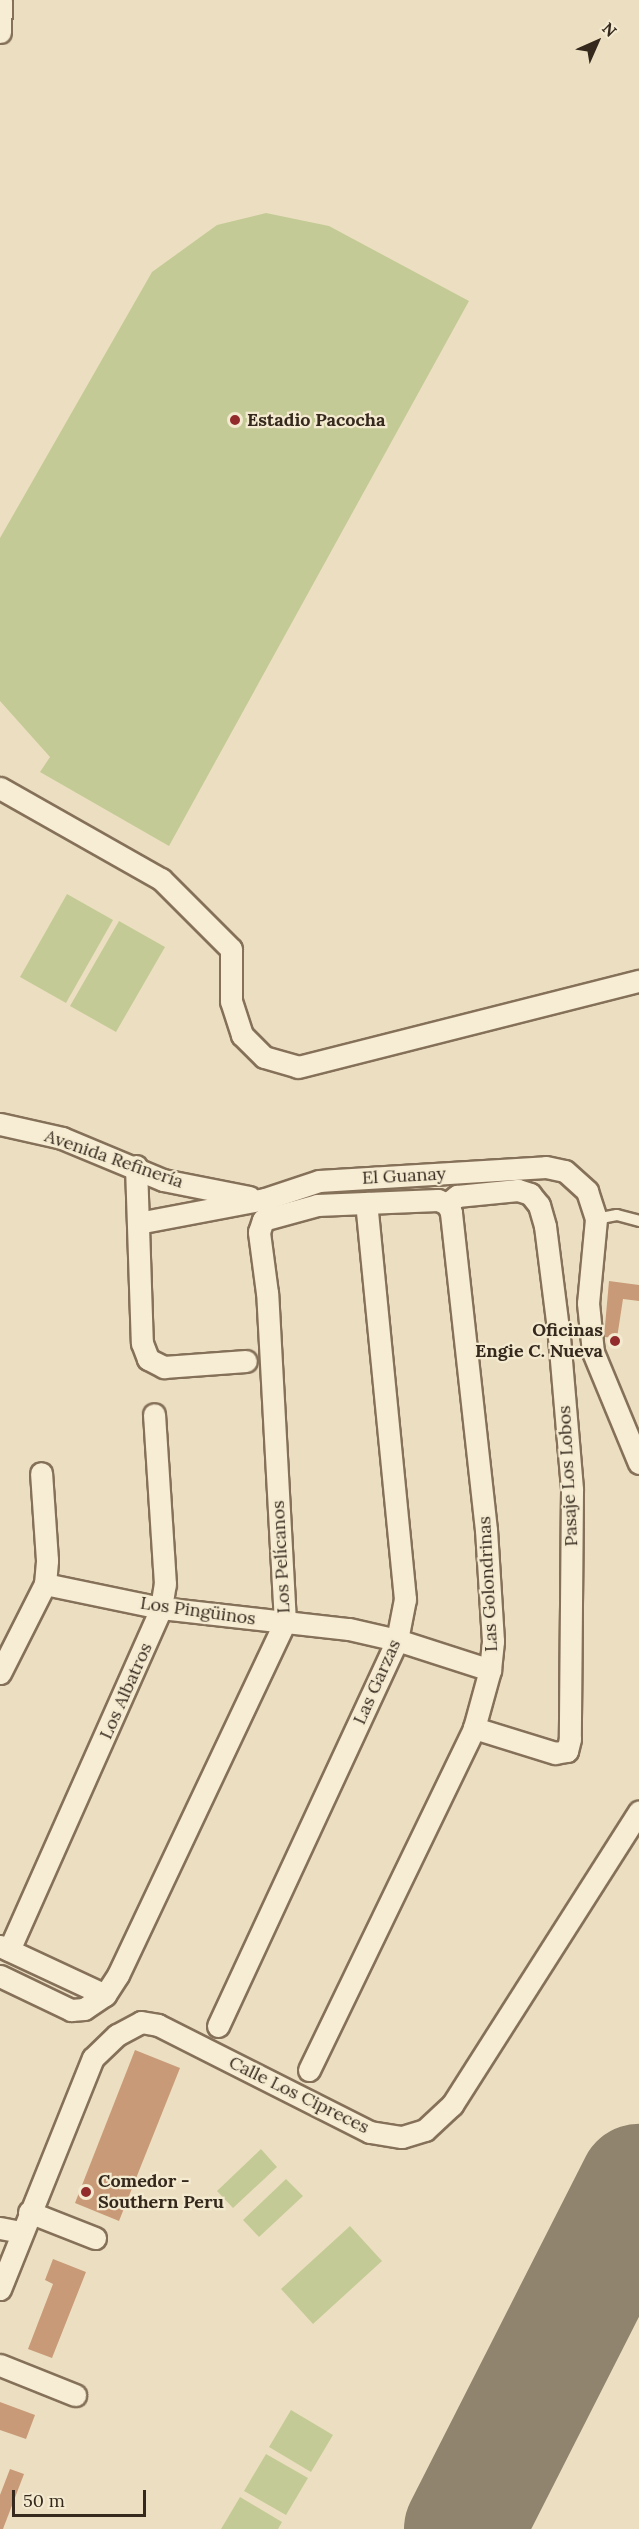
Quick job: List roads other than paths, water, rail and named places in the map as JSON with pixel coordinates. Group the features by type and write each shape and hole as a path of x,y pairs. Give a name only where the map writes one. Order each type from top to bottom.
{"street":[{"path":"1,0 1,32"},
{"path":"0,788 160,879 231,949 231,1001 242,1035 264,1057 286,1064 298,1067 639,981"},
{"name":"Avenida Refinería","path":"0,1124 62,1138 136,1166 163,1180 265,1199"},
{"path":"136,1166 142,1343 148,1359 164,1367 246,1361"},
{"name":"El Guanay","path":"138,1223 265,1199 319,1181 546,1167 565,1171 587,1191 596,1219"},
{"name":"Pasaje Los Lobos","path":"447,1204 457,1196 518,1190 530,1194 539,1205 545,1226 559,1337 572,1490 570,1739 567,1751 555,1753 474,1728"},
{"name":"Los Pelícanos","path":"0,1976 71,2010 84,2009 105,1995 118,1975 285,1622 267,1293 259,1232 263,1220 317,1205 438,1200 447,1204"},
{"name":"Las Garzas","path":"218,2026 397,1640 405,1599 366,1203"},
{"name":"Las Golondrinas","path":"309,2070 474,1728 490,1670 493,1641 486,1530 451,1212 447,1204"},
{"path":"596,1219 588,1303 593,1352 639,1463"},
{"name":"Los Albatros","path":"5,1948 161,1608 165,1584 154,1414"},
{"path":"0,1672 45,1584 47,1560 41,1473"},
{"name":"Los Pingüinos","path":"45,1584 161,1608 285,1622 397,1640 490,1670"},
{"name":"Calle Los Cipreces","path":"0,2289 29,2212 93,2058 117,2035 141,2022 158,2025 370,2132 402,2137 425,2130 452,2105 639,1811"},
{"path":"5,1948 105,1995"},
{"path":"29,2212 94,2238"},
{"path":"0,2228 21,2232"},
{"path":"0,2365 75,2395"}],"lane":[{"path":"596,1219 617,1215 639,1221"}],"place":[{"name":"Estadio Pacocha","path":"235,420"},
{"name":"Oficinas Engie C. Nueva","path":"615,1341"},
{"name":"Comedor - Southern Peru","path":"86,2192"}]}
